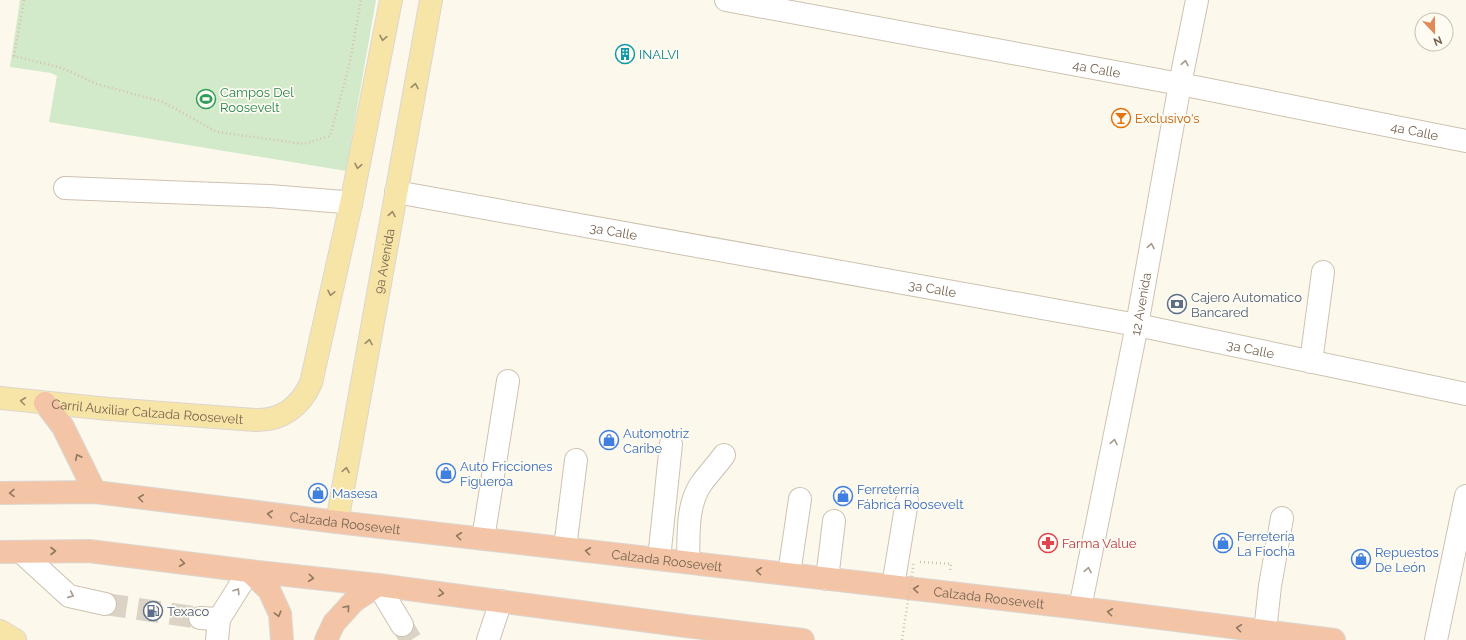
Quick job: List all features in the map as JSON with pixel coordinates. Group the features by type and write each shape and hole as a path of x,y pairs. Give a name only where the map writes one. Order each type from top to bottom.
{"highway":[{"path":"45,403 63,427 95,492"},
{"name":"Calzada Roosevelt","path":"0,493 95,492 337,522 1080,608 1334,640"},
{"path":"11,552 89,551 501,600 685,633 791,639"},
{"path":"249,571 268,590 280,614 282,640"},
{"path":"326,640 334,623 354,601 378,585"}],"main road":[{"path":"351,204 391,0"},
{"name":"9a Avenida","path":"337,522 431,0"},
{"name":"Carril Auxiliar Calzada Roosevelt","path":"0,398 254,420 276,418 292,409 301,400 311,384 351,204"},
{"path":"0,631 15,640"}],"street":[{"name":"4a Calle","path":"726,0 1180,84 1466,141"},
{"name":"12 Avenida","path":"1080,608 1137,326 1180,84 1197,0"},
{"path":"65,188 269,196 344,202 351,204"},
{"name":"3a Calle","path":"396,192 1137,326 1466,394"},
{"path":"1311,362 1323,272"},
{"path":"483,539 508,382"},
{"path":"659,559 671,444"},
{"path":"688,562 689,523 693,501 700,484 724,455"},
{"path":"565,548 576,460"},
{"path":"1436,640 1466,496"},
{"path":"789,574 800,499"},
{"path":"893,586 907,501"},
{"path":"1265,631 1270,586 1282,518"},
{"path":"826,579 834,520"},
{"path":"11,552 69,596 105,604"},
{"path":"217,640 210,618 249,571"},
{"path":"378,585 402,625"},
{"path":"488,640 501,600"}],"path":[{"path":"24,0 14,56 62,68 97,84 163,102 217,132 304,144 330,136 349,66 361,0"},
{"path":"902,640 914,561 951,564"}],"green space":[{"name":"Campos Del Roosevelt","path":"20,0 376,0 346,171 49,122 57,76 51,73 10,67"}],"tunnel":[{"path":"105,604 200,618"},
{"path":"402,625 411,640"}],"place":[{"name":"INALVI","path":"625,54"},
{"name":"Campos Del Roosevelt","path":"206,99"},
{"name":"Exclusivo's","path":"1121,118"},
{"name":"Cajero Automatico Bancared","path":"1177,304"},
{"name":"Automotriz Caribe","path":"609,440"},
{"name":"Auto Fricciones Figueroa","path":"446,473"},
{"name":"Masesa","path":"318,493"},
{"name":"Ferreterría Fábrica Roosevelt","path":"843,496"},
{"name":"Farma Value","path":"1048,543"},
{"name":"Ferretería La Fiocha","path":"1223,543"},
{"name":"Repuestos De León","path":"1361,559"},
{"name":"Texaco","path":"153,611"}]}
